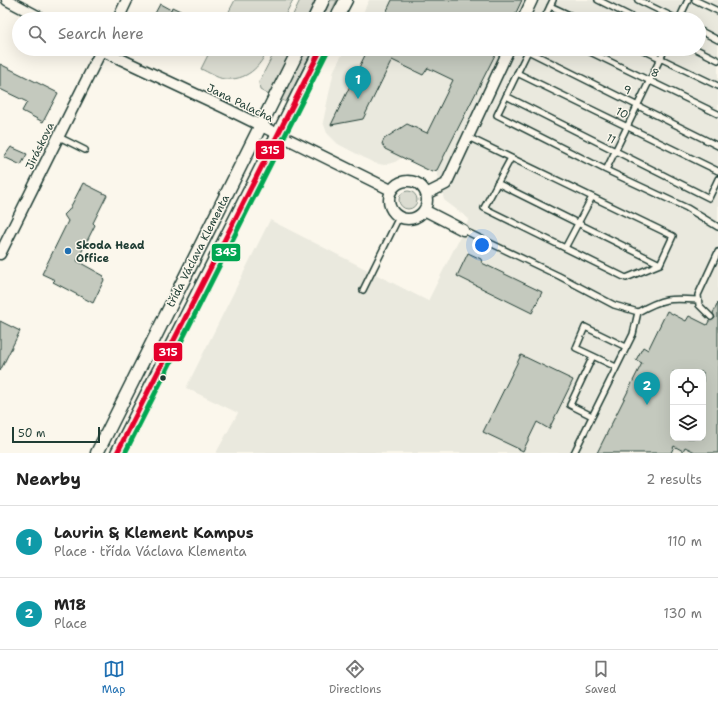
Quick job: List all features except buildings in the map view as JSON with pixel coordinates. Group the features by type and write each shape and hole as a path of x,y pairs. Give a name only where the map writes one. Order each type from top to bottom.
{"street":[{"path":"7,0 30,12"},
{"path":"121,12 127,0"},
{"path":"317,12 323,0"},
{"path":"340,12 346,0"},
{"path":"526,12 532,0"},
{"name":"Jiráskova","path":"0,254 98,56"},
{"name":"Jana Palacha","path":"116,56 391,190"},
{"name":"třída Václava Klementa","path":"96,453 296,56"},
{"name":"třída Václava Klementa","path":"117,453 317,56"},
{"path":"426,194 446,184 506,56"},
{"path":"412,182 422,188 426,194 426,205 424,210 415,218 409,220 399,217 390,208 388,196 391,190 400,183 412,182"},
{"path":"424,210 463,230"}],"lane":[{"path":"547,12 553,0"},
{"path":"598,0 622,12"},
{"path":"638,0 663,12"},
{"path":"682,12 688,0"},
{"path":"695,0 718,11"},
{"path":"550,6 563,12"},
{"path":"706,34 718,40"},
{"path":"706,54 718,60"},
{"path":"526,56 496,115 606,170 687,208 718,227"},
{"name":"9","path":"540,56 637,107 718,146"},
{"name":"8","path":"598,56 718,114"},
{"path":"656,56 718,86"},
{"path":"606,170 660,58"},
{"name":"10","path":"517,73 718,171"},
{"name":"11","path":"506,96 709,198 718,178"},
{"path":"59,137 85,150"},
{"path":"468,137 673,236 660,264 626,278 484,208 511,158"},
{"path":"497,183 660,264"},
{"path":"565,248 592,197"},
{"path":"363,290 399,217"},
{"path":"463,230 560,276 614,305 638,312 658,301 676,299 698,300"},
{"path":"711,317 703,310 698,300 698,295 718,252"},
{"path":"574,453 633,334 638,312"},
{"path":"616,367 576,348 585,327 626,347"},
{"path":"592,416 570,405 593,356"}],"shaded area":[{"path":"235,0 293,0 287,12 229,12"},
{"path":"300,0 316,0 310,12 294,12"},
{"path":"330,0 337,0 331,12 324,12"},
{"path":"369,0 718,0 718,453 216,453 238,413 186,388 270,220 428,301 469,219 444,200 435,163 411,152 395,162 384,165 374,163 338,144 327,133 323,122 334,70 341,56 706,56 706,12 363,12"},
{"path":"208,56 265,56 252,72 239,78 224,79 201,69"},
{"path":"272,56 288,56 269,95 260,90 259,82"},
{"path":"302,56 309,56 286,102 280,99"},
{"path":"404,191 412,191 417,196 415,207 412,209 404,209 399,204 399,196"}],"transit line":[{"name":"315","path":"117,453 317,56"},
{"name":"345","path":"125,453 325,56"}],"place":[{"name":"Laurin & Klement Kampus","path":"358,99"},
{"name":"Skoda Head Office","path":"68,251"},
{"name":"M18","path":"647,405"}]}
